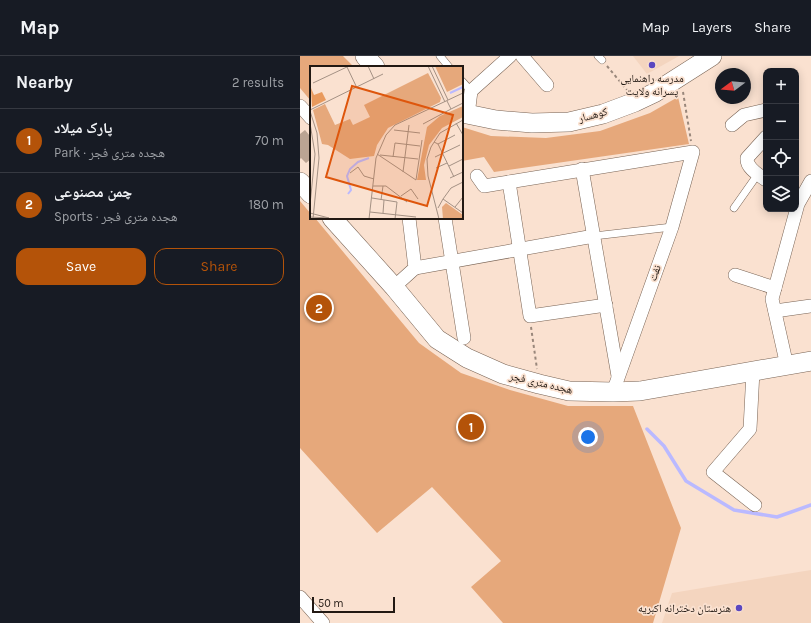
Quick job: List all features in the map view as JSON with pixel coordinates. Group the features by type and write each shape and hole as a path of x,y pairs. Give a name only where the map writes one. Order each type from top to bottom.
{"street":[{"path":"366,56 374,66"},
{"path":"465,114 466,86 510,56"},
{"path":"522,56 547,85"},
{"name":"کوهسار","path":"465,114 496,120 532,123 569,122 603,114 635,102 681,76 712,56"},
{"path":"300,106 310,117"},
{"path":"732,126 744,115 763,111"},
{"path":"762,177 748,165 746,158 764,140"},
{"path":"477,176 484,186 693,152"},
{"name":"نفت","path":"616,385 672,227 693,152"},
{"path":"582,169 606,305 616,385"},
{"path":"799,200 811,181"},
{"path":"300,182 310,193"},
{"path":"508,182 530,316 606,305"},
{"path":"787,366 772,299 795,212"},
{"name":"هجده متری فجر","path":"333,219 394,286 437,339 467,358 502,374 569,391 616,385 640,391 811,361"},
{"path":"408,219 415,268"},
{"path":"445,219 464,338"},
{"path":"394,286 415,268 594,236"},
{"path":"735,275 775,288"},
{"path":"775,311 811,306"},
{"path":"753,372 750,429 713,472 755,505"},
{"path":"300,598 323,623"}],"lane":[{"path":"440,56 448,66"},
{"path":"734,208 762,177"},
{"path":"594,236 672,227"}],"path":[{"path":"600,58 623,84 635,102"},
{"path":"681,76 693,152"},
{"path":"530,316 539,384"}],"shaded area":[{"path":"300,56 343,56 353,66 310,66 310,100 300,88"},
{"name":"مدرسه راهنمایی پسرانه ولایت","path":"633,56 679,56 647,74"},
{"path":"678,97 689,144 494,172 484,157 463,161 463,127 491,136 546,138 600,131 650,113"},
{"path":"300,201 310,213 310,219 316,219 419,343 461,373 510,390 568,406 633,406 681,528 653,623 503,623 471,587 501,561 432,487 377,533 300,448"},
{"name":"هنرستان دخترانه اکبریه","path":"811,570 811,623 662,623 672,593"}],"building":[{"path":"305,130 310,136 310,160 306,163 301,158 300,159 300,134"}],"waterway":[{"path":"647,429 664,446 686,481 734,510 777,517 811,505"}],"place":[{"name":"مدرسه راهنمایی پسرانه ولایت","path":"652,65"},
{"name":"چمن مصنوعی","path":"319,308"},
{"name":"پارک میلاد","path":"471,427"},
{"name":"هنرستان دخترانه اکبریه","path":"739,608"}]}
